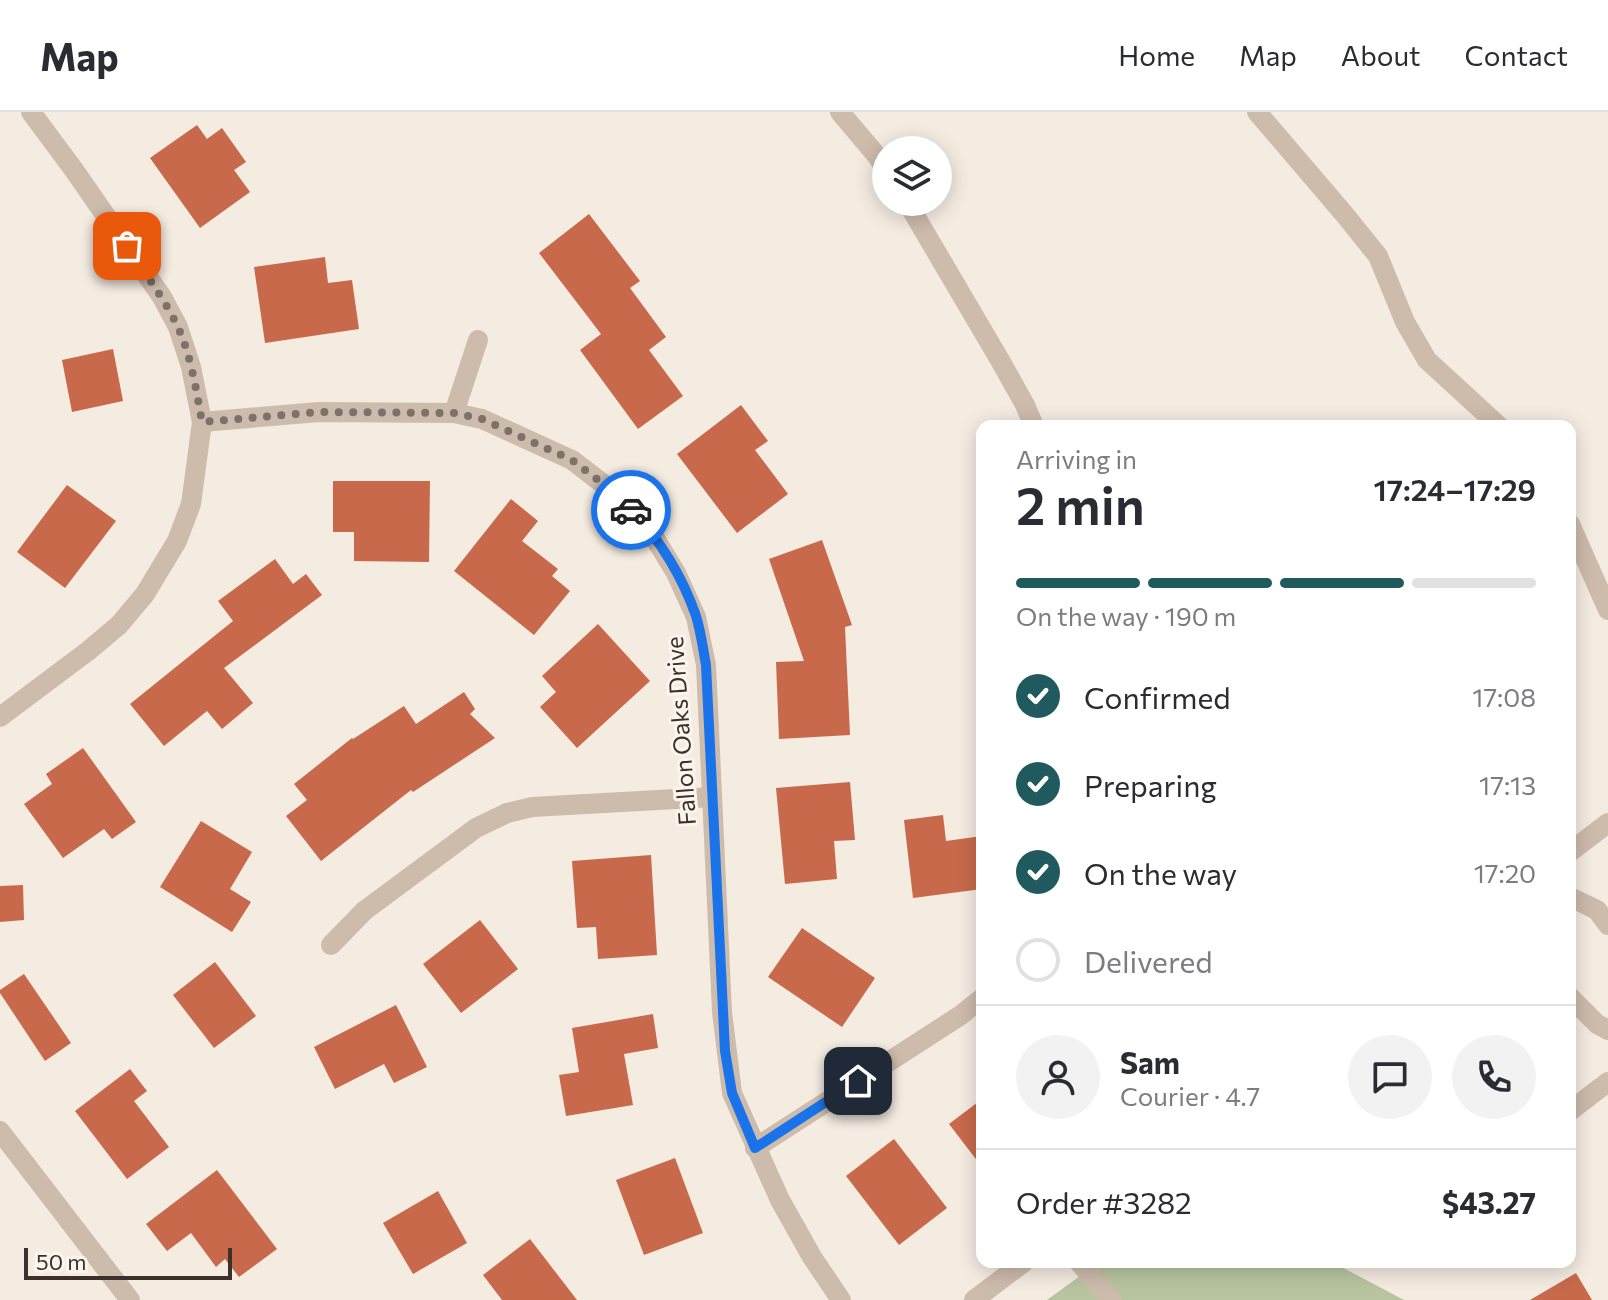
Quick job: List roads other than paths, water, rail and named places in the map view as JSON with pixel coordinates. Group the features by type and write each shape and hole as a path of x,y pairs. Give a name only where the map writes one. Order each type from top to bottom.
{"street":[{"path":"0,717 119,625 145,594 177,541 191,504 202,422 191,367 178,327 162,297 31,112"},
{"path":"840,112 872,150"},
{"path":"1257,112 1378,256 1405,322 1427,360 1492,420"},
{"path":"915,216 1001,362 1031,420"},
{"path":"454,413 478,340"},
{"name":"Fallon Oaks Drive","path":"202,422 319,412 454,413 482,419 572,460 615,493 648,527 676,573 696,617 706,665 725,1051 732,1093 780,1200 841,1300"},
{"path":"1576,538 1608,610"},
{"path":"331,945 364,911 476,828 507,813 532,807 712,797"},
{"path":"1576,847 1608,823"},
{"path":"1576,900 1597,910 1608,925"},
{"path":"755,1148 976,1003"},
{"path":"1576,1003 1597,1024 1608,1030"},
{"path":"1576,1106 1608,1082"},
{"path":"0,1131 130,1300"},
{"path":"974,1300 1016,1268"},
{"path":"1084,1268 1111,1300"}]}
